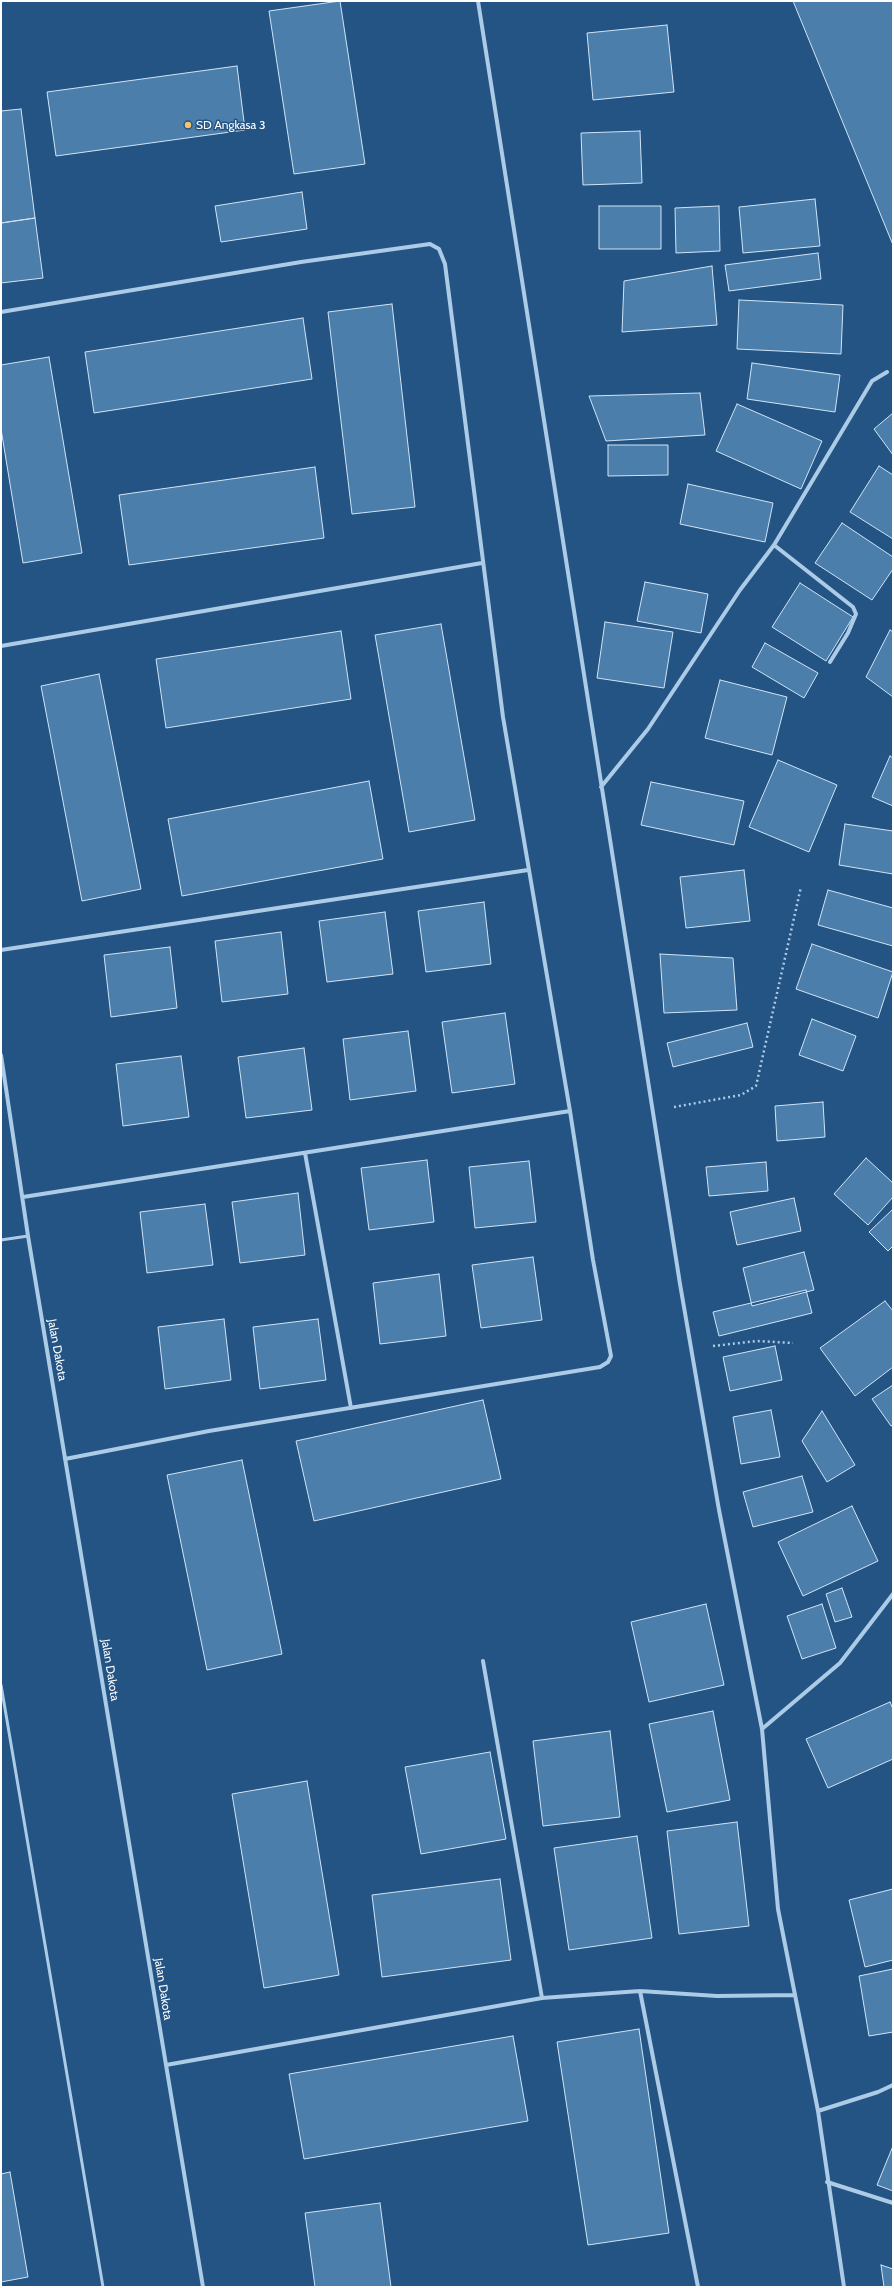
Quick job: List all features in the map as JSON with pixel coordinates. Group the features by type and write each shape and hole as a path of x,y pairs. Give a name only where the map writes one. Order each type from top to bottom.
{"street":[{"path":"478,1 601,788 691,1350 719,1510 762,1729 778,1909 818,2111 827,2182 844,2287"},
{"path":"1,312 309,261 430,244 439,249 445,264 503,718 570,1111 593,1260 611,1356 608,1362 600,1367 209,1431 65,1459"},
{"path":"601,788 648,729 740,590 774,545 872,381 886,372"},
{"path":"774,545 853,607 856,614 848,633 830,662"},
{"path":"1,646 482,563"},
{"path":"1,950 528,870"},
{"name":"Jalan Dakota","path":"1,1055 28,1236 203,2287"},
{"path":"22,1197 570,1111"},
{"path":"305,1153 351,1408"},
{"path":"762,1729 840,1663 893,1594"},
{"path":"483,1661 542,1998"},
{"path":"166,2064 542,1998 640,1991 717,1996 795,1995"},
{"path":"640,1991 698,2287"},
{"path":"818,2111 878,2092 893,2085"},
{"path":"827,2182 893,2203"}],"lane":[{"path":"1,1240 28,1236"},
{"path":"1,1685 103,2287"}],"path":[{"path":"652,1111 741,1095 756,1086 801,887"},
{"path":"691,1350 757,1341 793,1343"}],"building":[{"path":"340,1 365,164 294,174 269,11"},
{"path":"793,1 893,1 893,245"},
{"path":"667,25 674,92 593,100 587,33"},
{"path":"237,66 245,130 56,156 47,92"},
{"path":"21,109 35,218 1,223 1,111"},
{"path":"640,131 642,183 583,185 581,133"},
{"path":"302,192 307,229 221,242 215,206"},
{"path":"815,199 820,246 743,253 739,207"},
{"path":"599,206 661,206 661,249 599,249"},
{"path":"719,206 720,251 676,253 675,208"},
{"path":"35,218 43,278 1,283 1,223"},
{"path":"818,253 821,279 729,291 725,265"},
{"path":"712,266 717,325 622,332 624,281"},
{"path":"739,300 843,305 841,354 737,349"},
{"path":"392,304 415,507 352,514 328,312"},
{"path":"303,318 312,379 94,413 85,352"},
{"path":"49,357 82,553 23,563 1,429 1,365"},
{"path":"752,363 840,375 835,412 747,399"},
{"path":"700,393 705,435 606,441 589,396"},
{"path":"737,404 822,441 801,489 716,451"},
{"path":"893,413 893,455 874,429"},
{"path":"608,445 668,445 668,475 608,476"},
{"path":"879,466 893,475 893,539 850,512"},
{"path":"315,467 324,538 129,565 119,495"},
{"path":"688,484 773,503 765,542 680,524"},
{"path":"842,523 893,557 893,569 872,600 815,563"},
{"path":"645,582 708,594 701,633 637,621"},
{"path":"800,583 853,617 826,661 772,627"},
{"path":"605,622 673,632 664,688 597,678"},
{"path":"441,624 475,820 409,832 375,635"},
{"path":"890,630 893,632 893,697 866,677"},
{"path":"341,631 351,699 166,728 156,659"},
{"path":"765,643 818,673 804,698 752,667"},
{"path":"99,674 141,889 82,901 41,686"},
{"path":"720,680 787,697 772,755 705,738"},
{"path":"890,756 893,758 893,806 872,797"},
{"path":"778,760 837,785 809,852 749,827"},
{"path":"369,781 383,859 182,896 168,819"},
{"path":"651,782 744,801 734,845 641,825"},
{"path":"845,824 893,831 893,874 839,865"},
{"path":"744,870 750,921 686,928 680,877"},
{"path":"828,890 893,908 893,946 818,925"},
{"path":"484,902 491,964 426,972 418,911"},
{"path":"385,912 393,974 327,982 319,921"},
{"path":"281,932 288,994 222,1002 215,941"},
{"path":"812,944 893,972 878,1018 796,989"},
{"path":"170,947 177,1008 111,1017 104,955"},
{"path":"660,954 733,958 737,1010 664,1013"},
{"path":"505,1013 515,1084 452,1093 442,1022"},
{"path":"812,1019 856,1036 843,1071 799,1055"},
{"path":"747,1023 753,1047 673,1067 667,1043"},
{"path":"408,1031 416,1091 350,1100 343,1039"},
{"path":"304,1048 312,1110 246,1118 238,1057"},
{"path":"181,1056 189,1117 123,1126 116,1064"},
{"path":"823,1102 825,1137 777,1141 775,1106"},
{"path":"866,1158 893,1183 893,1197 868,1225 834,1194"},
{"path":"427,1160 434,1222 369,1230 361,1168"},
{"path":"529,1161 536,1222 475,1228 469,1167"},
{"path":"766,1162 768,1191 709,1196 706,1167"},
{"path":"298,1193 305,1255 240,1263 232,1202"},
{"path":"794,1198 801,1231 737,1245 730,1212"},
{"path":"205,1204 213,1265 147,1273 140,1212"},
{"path":"893,1209 893,1246 888,1251 869,1232"},
{"path":"804,1252 814,1290 752,1306 743,1268"},
{"path":"533,1257 542,1320 481,1328 472,1265"},
{"path":"439,1274 446,1336 380,1344 373,1283"},
{"path":"806,1290 812,1313 719,1336 713,1312"},
{"path":"885,1301 893,1311 893,1367 855,1396 820,1348"},
{"path":"224,1319 231,1380 165,1389 158,1327"},
{"path":"318,1319 326,1380 260,1389 253,1327"},
{"path":"775,1346 782,1380 730,1391 723,1357"},
{"path":"893,1385 893,1425 891,1426 872,1399"},
{"path":"483,1400 501,1479 314,1521 296,1441"},
{"path":"771,1410 780,1457 741,1464 733,1417"},
{"path":"822,1411 855,1465 827,1482 802,1441"},
{"path":"242,1460 282,1654 207,1670 167,1475"},
{"path":"802,1476 813,1512 753,1527 743,1492"},
{"path":"852,1506 878,1561 803,1596 778,1542"},
{"path":"842,1588 852,1617 835,1622 826,1594"},
{"path":"706,1604 724,1685 649,1702 631,1622"},
{"path":"822,1604 836,1648 802,1659 787,1616"},
{"path":"890,1702 893,1709 893,1759 828,1788 806,1739"},
{"path":"713,1711 730,1800 667,1812 649,1724"},
{"path":"610,1731 620,1817 543,1826 533,1741"},
{"path":"490,1752 506,1839 421,1854 405,1767"},
{"path":"307,1781 339,1975 264,1988 232,1794"},
{"path":"737,1822 749,1926 679,1934 667,1831"},
{"path":"637,1836 652,1938 569,1950 554,1848"},
{"path":"500,1879 511,1960 382,1977 372,1895"},
{"path":"893,1889 893,1960 865,1967 849,1900"},
{"path":"893,1969 893,2032 869,2036 859,1976"},
{"path":"639,2029 669,2233 588,2245 557,2042"},
{"path":"513,2036 528,2121 304,2159 289,2074"},
{"path":"893,2146 893,2191 877,2185"},
{"path":"10,2172 28,2277 1,2282 1,2174"},
{"path":"380,2203 391,2287 315,2287 305,2213"},
{"path":"881,2265 893,2269 893,2287 884,2287"}],"place":[{"name":"SD Angkasa 3","path":"188,125"}]}
